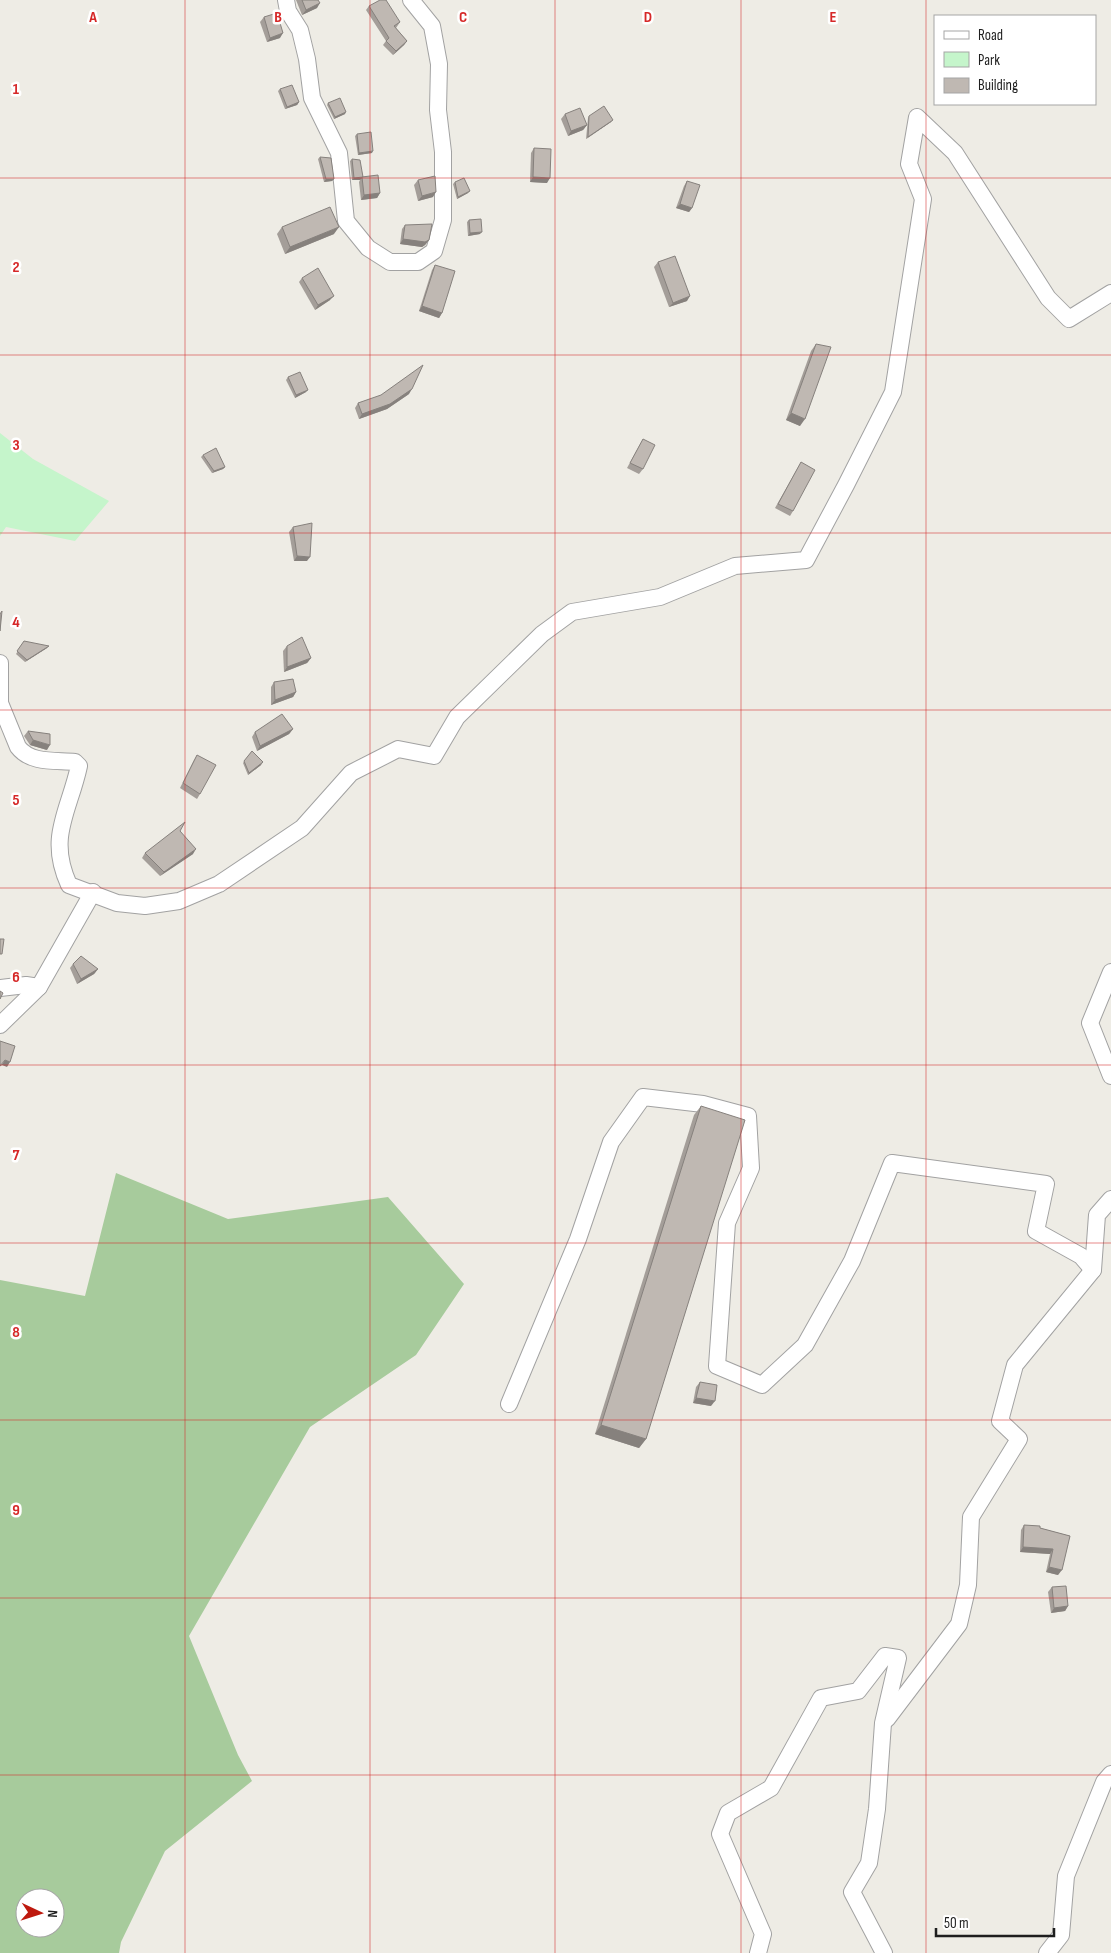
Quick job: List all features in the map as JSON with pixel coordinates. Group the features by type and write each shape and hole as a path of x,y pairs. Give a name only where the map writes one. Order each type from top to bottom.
{"street":[{"path":"286,0 288,10 300,30 307,58 312,98 339,154 346,221 368,248 390,262 418,262 434,251 443,220 443,152 438,110 439,64 432,26 411,0"},
{"path":"0,663 0,703 18,747 22,752 36,759 75,762 79,766 62,822 59,846 60,866 69,885 92,892 117,903 146,906 178,901 219,884 302,828 351,773 398,749 434,756 457,717 542,634 572,612 660,597 735,566 806,560 893,392 923,198 909,164 918,117 955,153 1048,298 1069,319 1111,293"},
{"path":"0,1025 38,987 92,892"},
{"path":"1111,972 1090,1023 1111,1076"},
{"path":"0,988 26,985 38,987"},
{"path":"509,1404 578,1239 611,1142 644,1097 703,1104 748,1116 751,1168 727,1223 717,1366 762,1386 805,1345 852,1262 892,1163 1046,1184 1036,1231 1081,1256 1093,1270"},
{"path":"883,1723 959,1624 968,1585 971,1517 1019,1439 1000,1420 1015,1365 1093,1270 1097,1215 1111,1199"},
{"path":"758,1953 764,1934 720,1834 728,1813 771,1788 821,1698 858,1691 885,1656 898,1658 883,1723 877,1809 869,1863 852,1892 884,1953"},
{"path":"1047,1953 1062,1935 1066,1876 1104,1782 1111,1774"}],"green space":[{"path":"0,433 33,459 109,501 75,541 6,527 0,536"},
{"path":"116,1173 228,1219 388,1197 464,1284 416,1355 310,1427 189,1636 238,1755 252,1781 165,1851 121,1942 119,1953 0,1953 0,1280 85,1296"}],"building":[{"path":"302,0 318,0 320,3 306,10"},
{"path":"380,0 386,0 400,22 394,26 407,41 396,51 386,41 389,38 369,6"},
{"path":"277,13 283,33 270,38 264,17"},
{"path":"292,85 299,102 287,107 280,89"},
{"path":"340,98 346,112 335,117 328,103"},
{"path":"604,106 613,120 588,137 589,116"},
{"path":"580,108 587,125 571,131 565,114"},
{"path":"371,132 373,151 359,153 357,134"},
{"path":"534,148 551,149 550,178 533,177"},
{"path":"320,157 331,158 334,179 326,179"},
{"path":"352,159 360,160 363,177 354,178"},
{"path":"378,175 380,193 364,195 362,177"},
{"path":"435,176 436,192 422,196 418,180"},
{"path":"464,178 470,191 458,197 455,182"},
{"path":"687,181 700,185 692,208 680,204"},
{"path":"330,207 339,227 290,247 282,227"},
{"path":"481,219 482,232 470,233 469,220"},
{"path":"432,224 429,240 425,242 403,239 405,225"},
{"path":"675,256 690,296 673,303 658,262"},
{"path":"435,265 455,271 442,313 422,306"},
{"path":"318,268 334,296 318,305 302,278"},
{"path":"816,344 831,347 805,419 791,413"},
{"path":"423,365 412,389 390,404 362,414 358,403 381,395"},
{"path":"300,372 308,390 296,395 288,377"},
{"path":"643,439 655,445 643,469 630,463"},
{"path":"216,448 225,467 214,471 203,455"},
{"path":"801,462 815,470 793,511 778,504"},
{"path":"312,523 310,557 297,556 293,527"},
{"path":"2,611 0,631 0,614"},
{"path":"302,637 311,658 287,667 287,646"},
{"path":"24,641 49,646 27,660 17,651"},
{"path":"293,679 296,692 275,700 274,682"},
{"path":"282,714 293,729 260,746 255,732"},
{"path":"28,731 50,734 50,745 33,740"},
{"path":"252,751 263,762 249,773 244,761"},
{"path":"197,755 216,765 200,794 183,783"},
{"path":"185,822 180,831 196,849 164,872 145,853"},
{"path":"0,939 4,939 2,954 0,954"},
{"path":"81,956 98,969 81,979 73,964"},
{"path":"0,1041 15,1046 10,1062 5,1060 0,1066"},
{"path":"701,1106 745,1120 646,1439 601,1425"},
{"path":"700,1382 717,1385 715,1401 696,1398"},
{"path":"1024,1525 1040,1526 1040,1528 1070,1536 1062,1570 1049,1567 1053,1549 1023,1547"},
{"path":"1066,1586 1068,1606 1054,1608 1052,1587"}]}
